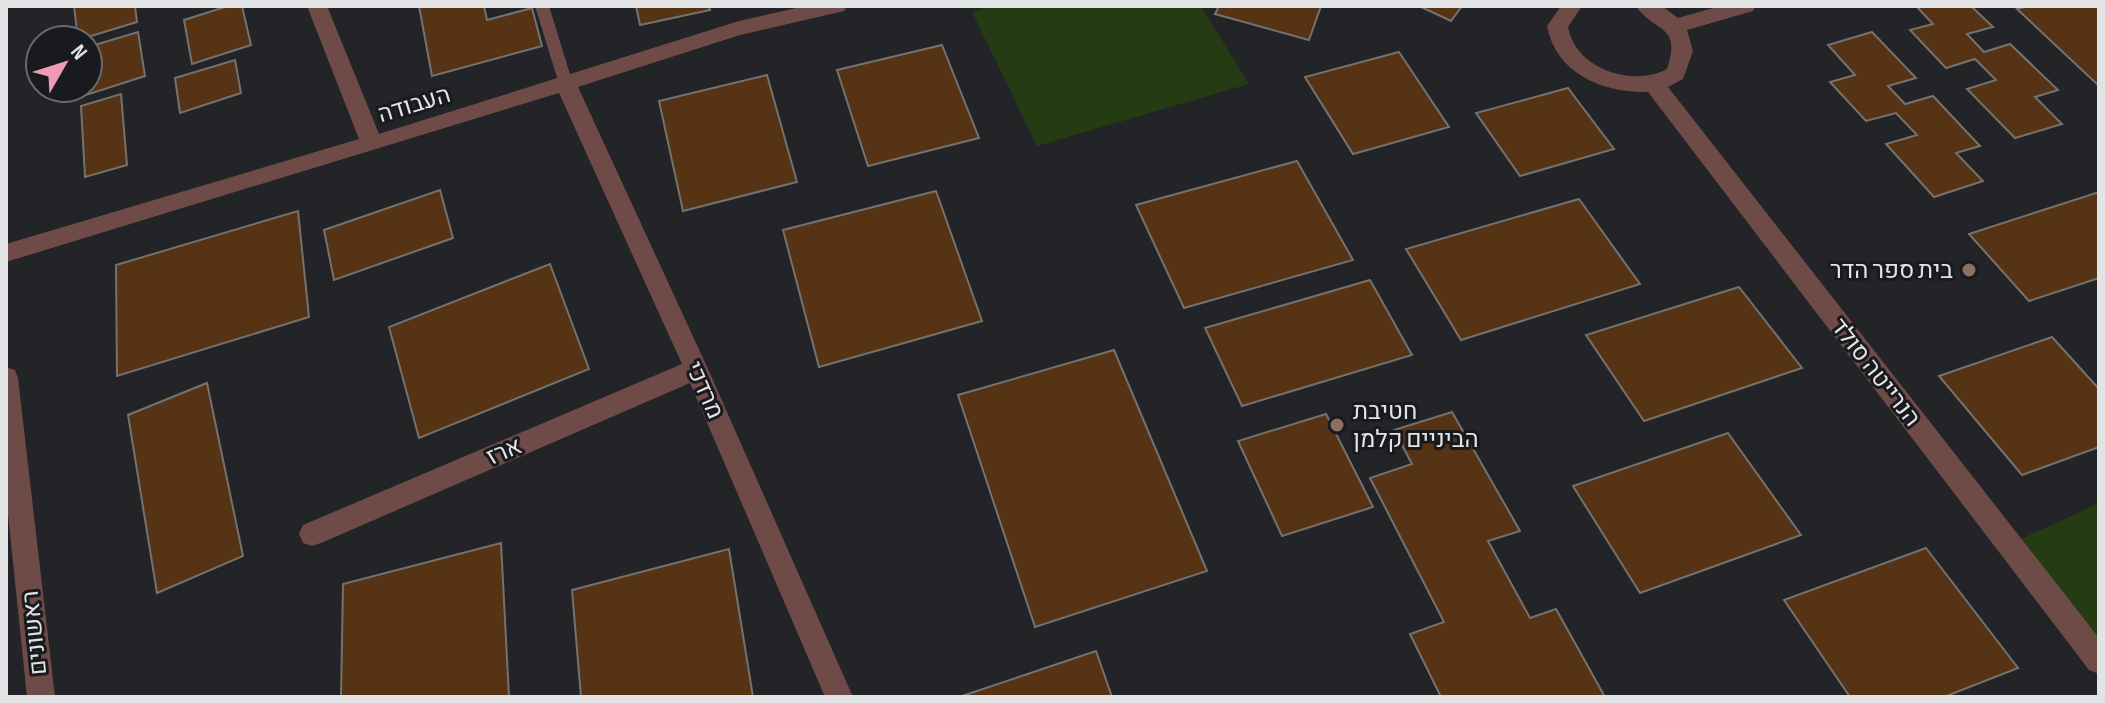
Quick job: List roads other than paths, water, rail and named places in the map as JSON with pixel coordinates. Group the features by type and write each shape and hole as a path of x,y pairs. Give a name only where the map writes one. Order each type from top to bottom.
{"street":[{"path":"317,6 372,144"},
{"path":"734,6 739,28"},
{"name":"העבודה","path":"6,253 372,144 739,28 837,6"},
{"path":"1572,6 1564,12 1558,25 1560,41 1571,59 1587,72 1608,81 1631,85 1654,84 1671,76 1681,64 1684,50 1674,26 1646,6"},
{"path":"1674,26 1746,6"},
{"name":"מרדכי","path":"566,84 696,369 839,697"},
{"name":"הנרייטה סולד","path":"1654,84 2099,660"},
{"name":"ארז","path":"312,534 696,369"},
{"name":"ראשונים","path":"6,378 41,697"}],"lane":[{"path":"542,6 566,84"}],"place":[{"name":"בית ספר הדר","path":"1969,270"},
{"name":"חטיבת הביניים קלמן","path":"1337,425"}]}
